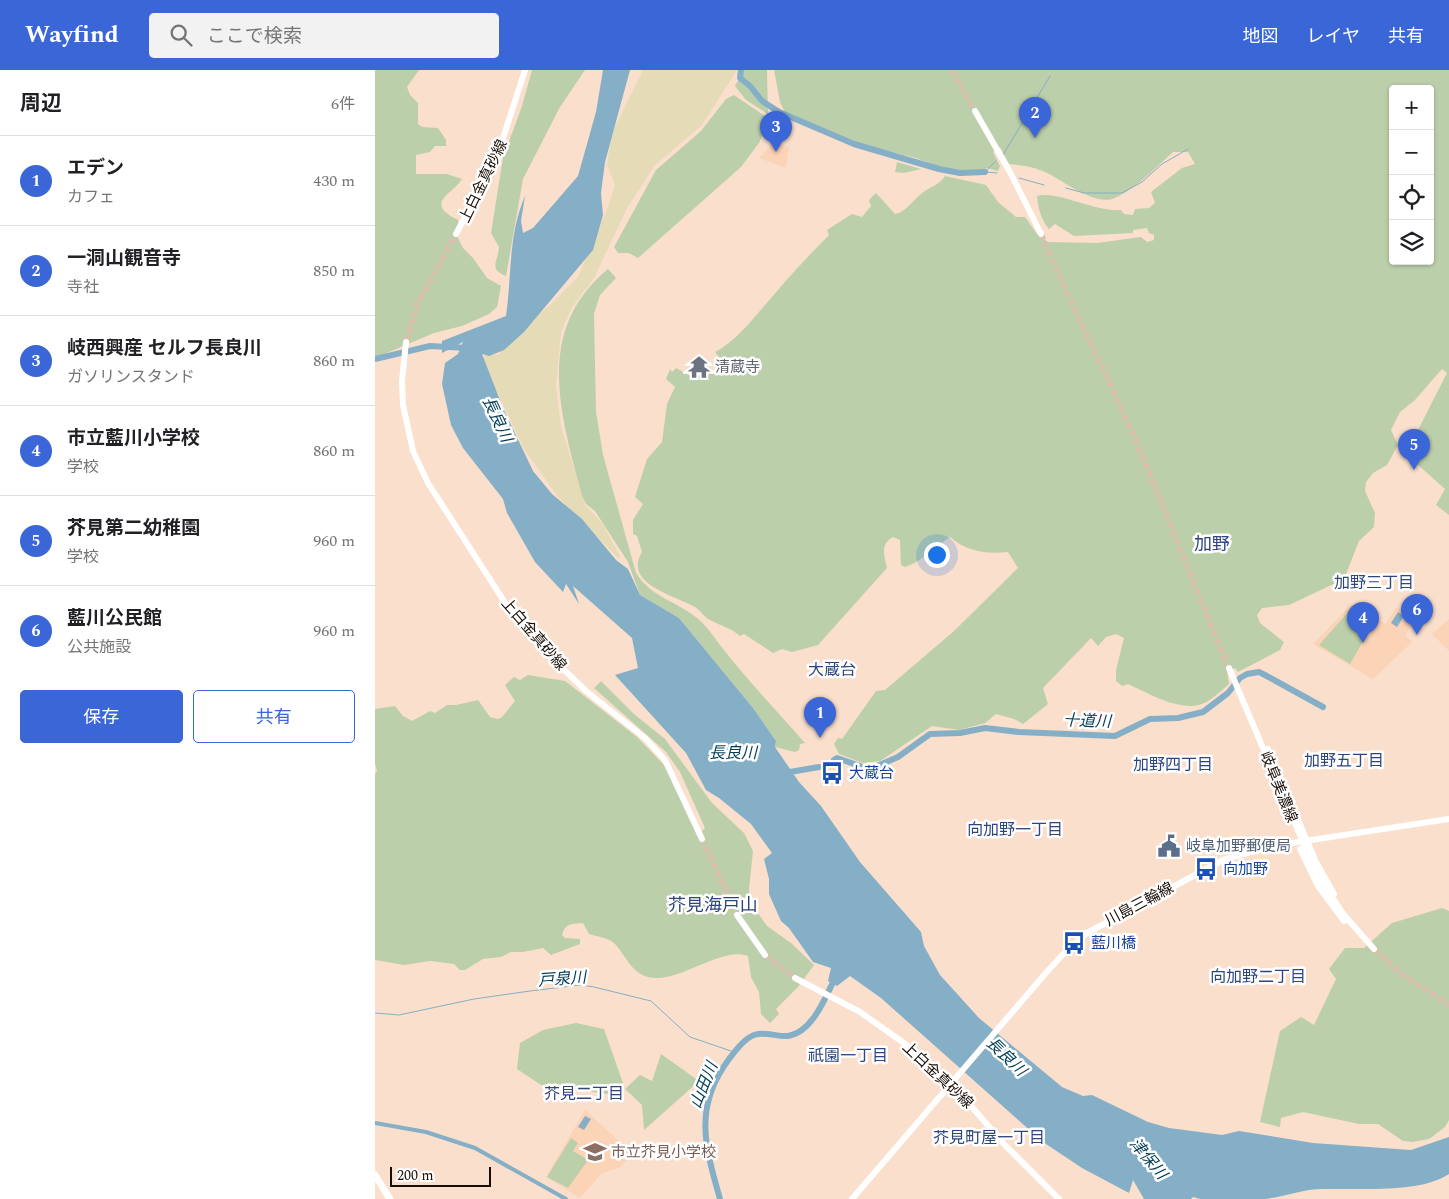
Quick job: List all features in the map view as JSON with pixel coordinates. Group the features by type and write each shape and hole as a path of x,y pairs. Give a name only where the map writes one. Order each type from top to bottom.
{"highway":[{"path":"375,1175 390,1199"}],"main road":[{"name":"上白金真砂線","path":"456,234 497,157 525,70"},
{"path":"975,111 1011,174 1041,234"},
{"name":"上白金真砂線","path":"406,343 403,360 403,405 413,451 428,483 511,612 555,662 593,697 645,738 665,760 702,839"},
{"name":"岐阜美濃線","path":"1230,669 1317,875 1344,915 1374,949"},
{"path":"1245,706 1255,721 1322,873 1361,935"},
{"path":"1261,743 1270,778 1313,878 1338,915 1361,935"},
{"name":"川島三輪線","path":"852,1199 1038,982 1071,946 1105,922 1223,860 1258,849 1449,819"},
{"path":"737,915 765,954"},
{"name":"上白金真砂線","path":"795,978 860,1012 891,1032 952,1081 1003,1143 1059,1199"}],"shaded area":[{"path":"773,143 789,147 786,168 759,158"},
{"path":"1351,605 1386,624 1396,607 1415,620 1405,635 1412,642 1373,679 1313,644"},
{"path":"1449,619 1449,651 1432,634"},
{"name":"市立芥見小学校","path":"585,1110 633,1154 619,1168 602,1173 580,1198 546,1177"}],"green space":[{"path":"375,70 419,70 407,87 410,95 418,103 418,124 422,127 438,128 446,140 446,146 435,146 430,152 416,155 416,174 447,174 462,179 443,199 442,209 458,220 458,238 463,248 473,258 487,278 501,286 497,307 489,314 462,326 434,333 375,358"},
{"path":"532,70 585,70 560,107 523,179 506,276 497,271 495,264 499,247 491,233 503,158 522,106"},
{"path":"744,70 767,70 768,114 746,100 735,86"},
{"path":"774,70 1449,70 1449,515 1436,505 1445,489 1417,464 1424,439 1418,430 1447,373 1442,369 1415,400 1400,412 1391,430 1398,445 1387,465 1373,473 1366,482 1365,491 1375,513 1374,527 1359,541 1344,579 1289,605 1262,608 1257,615 1260,623 1284,642 1280,650 1238,672 1235,668 1227,672 1229,684 1211,699 1199,705 1181,705 1162,700 1128,684 1122,686 1116,681 1116,670 1124,638 1116,634 1106,637 1098,646 1091,638 1043,688 1048,704 1023,724 1014,719 996,714 985,723 959,730 932,726 880,761 863,763 839,754 834,744 838,738 842,739 876,691 885,690 954,631 1018,568 1008,552 992,553 977,551 963,546 950,537 923,557 905,567 901,565 900,540 893,537 886,543 884,551 887,568 818,645 792,652 782,649 773,653 744,634 740,636 710,620 695,607 654,587 645,581 639,573 638,563 642,552 637,536 633,534 633,520 643,504 635,497 647,459 662,442 667,404 675,387 666,379 670,369 672,372 676,368 694,378 709,371 719,371 722,361 715,352 729,343 749,324 829,235 827,230 852,214 862,217 871,206 869,200 876,193 895,214 905,209 923,192 940,182 945,176 986,185 998,202 1016,217 1025,217 1037,234 1048,242 1097,243 1141,237 1147,242 1154,240 1154,235 1149,233 1147,228 1133,230 1133,233 1074,236 1055,224 1049,229 1040,213 1037,196 1055,196 1099,208 1121,210 1124,214 1133,215 1135,209 1149,208 1155,203 1151,192 1182,168 1195,164 1188,152 1173,152 1131,189 1115,198 1107,200 1098,199 1042,171 1009,164 1000,147 993,152 1000,166 998,171 987,168 982,171 960,171 860,144 786,114 780,102"},
{"path":"734,95 769,119 759,143 741,167 638,258 629,253 618,253 614,247 656,170 701,131 726,99"},
{"path":"897,162 921,169 904,173 895,172"},
{"path":"608,269 616,278 600,295 594,314 596,412 603,455 636,573 649,588 689,612 705,625 743,674 805,743 800,744 799,750 795,752 775,747 776,741 753,708 679,618 640,595 628,562 595,511 586,504 582,496 561,405 559,375 561,347 569,319 584,293"},
{"path":"1349,611 1373,624 1350,664 1319,645"},
{"path":"528,675 565,681 637,737 664,765 701,832 705,828 680,772 666,752 594,688 601,681 634,714 665,739 712,803 744,833 753,851 749,889 750,902 767,926 791,943 814,965 798,987 776,1009 779,1014 770,1023 761,1014 759,992 751,977 748,956 737,954 725,956 672,976 648,977 632,967 614,943 605,938 589,934 583,923 567,926 562,935 565,938 580,939 580,944 551,955 543,948 511,952 501,957 483,959 465,970 460,970 454,964 430,961 404,965 375,960 375,774 377,771 375,764 375,709 395,706 403,716 412,721 430,711 435,713 447,705 478,700 490,717 498,719 502,717 515,701 505,685 514,677 520,680"},
{"path":"1442,908 1449,911 1449,1120 1445,1127 1429,1139 1412,1142 1403,1141 1378,1124 1359,1124 1303,1112 1281,1118 1280,1127 1260,1122 1280,1031 1301,1017 1314,1025 1336,979 1329,969 1345,948 1364,948 1392,923"},
{"path":"576,1023 604,1029 623,1083 609,1094 541,1085 517,1069 520,1043 543,1030"},
{"path":"661,1054 699,1081 644,1130 642,1105 625,1089 640,1075 652,1081"},
{"path":"571,1138 578,1143 573,1151 588,1160 568,1188 547,1177"}],"sand":[{"path":"643,70 737,70 702,125 655,165 627,208 594,278 572,307 561,332 556,386 561,426 585,505 602,523 621,558 617,557 558,497 524,449 482,360 488,352 498,355 514,334 549,306 578,277 607,209 615,185 607,165 611,135"}],"water":[{"path":"603,70 630,70 605,162 601,193 603,215 593,250 524,332 504,350 489,356 482,354 503,408 533,471 552,494 582,519 616,560 628,569 640,595 679,618 753,708 776,741 775,747 799,782 821,806 860,862 921,932 924,946 940,975 979,1018 1062,1087 1083,1096 1092,1095 1148,1122 1169,1128 1222,1135 1239,1131 1313,1143 1411,1150 1449,1137 1449,1174 1421,1185 1387,1189 1315,1189 1265,1199 1200,1199 1193,1197 1191,1199 1144,1199 1133,1180 1129,1193 1082,1168 1043,1142 881,998 850,976 837,986 828,981 831,968 813,962 789,928 781,921 769,894 769,879 764,859 772,853 751,824 706,790 686,753 615,675 638,668 632,638 573,586 579,604 566,584 563,592 535,562 507,513 503,499 463,448 451,425 442,384 445,363 458,354 463,342 442,353 442,341 506,316 513,240 525,196 521,221 523,233 533,228 578,176 596,112"},
{"path":"1398,612 1404,616 1397,627 1391,623"},
{"path":"585,1116 591,1119 584,1130 578,1127"}],"waterway":[{"path":"741,70 740,78 750,86 762,101 779,112 854,144 939,169 960,173 985,172"},
{"path":"1003,155 1050,76"},
{"path":"1066,188 1084,193 1122,193 1142,182 1162,164 1188,149"},
{"path":"985,172 996,161"},
{"path":"986,172 997,173"},
{"path":"1019,178 1044,185"},
{"path":"375,359 430,346 467,348"},
{"name":"十道川","path":"834,760 837,758 863,767 875,767 898,757 930,734 960,733 985,728 1019,732 1115,736 1150,719 1178,718 1203,712 1228,693 1240,678 1247,674 1259,672 1323,707"},
{"name":"十道川","path":"784,773 819,767"},
{"name":"山田川","path":"720,1199 710,1162 705,1127 706,1110 710,1094 718,1077 734,1052 750,1037 762,1034 788,1036 805,1028 818,1012 836,976"},
{"name":"戸泉川","path":"375,1013 399,1015 474,999 580,985 651,1001 690,1037 734,1052"},
{"path":"375,1123 426,1132 475,1148 566,1199"}],"tunnel":[{"path":"952,70 975,111"},
{"path":"406,342 418,303 456,234"},
{"path":"1041,234 1134,437 1229,668"},
{"path":"702,839 737,915"},
{"path":"1374,949 1401,974 1449,1005"},
{"path":"765,955 795,978"}],"place":[{"name":"一洞山観音寺","path":"1035,138"},
{"name":"岐西興産 セルフ長良川","path":"776,152"},
{"name":"清蔵寺","path":"699,367"},
{"name":"芥見第二幼稚園","path":"1414,470"},
{"name":"藍川公民館","path":"1417,635"},
{"name":"市立藍川小学校","path":"1363,643"},
{"name":"エデン","path":"820,738"},
{"name":"大蔵台","path":"832,773"},
{"name":"岐阜加野郵便局","path":"1169,846"},
{"name":"向加野","path":"1206,869"},
{"name":"藍川橋","path":"1074,943"},
{"name":"市立芥見小学校","path":"595,1152"}],"district":[{"name":"加野","path":"1212,544"},
{"name":"加野三丁目","path":"1374,582"},
{"name":"大蔵台","path":"832,669"},
{"name":"加野五丁目","path":"1344,760"},
{"name":"加野四丁目","path":"1173,764"},
{"name":"向加野一丁目","path":"1015,829"},
{"name":"芥見海戸山","path":"713,905"},
{"name":"向加野二丁目","path":"1258,976"},
{"name":"祇園一丁目","path":"848,1055"},
{"name":"芥見二丁目","path":"584,1093"},
{"name":"芥見町屋一丁目","path":"989,1137"}],"water label":[{"name":"長良川","path":"498,419"},
{"name":"長良川","path":"733,752"},
{"name":"長良川","path":"1007,1056"},
{"name":"津保川","path":"1149,1158"}]}
